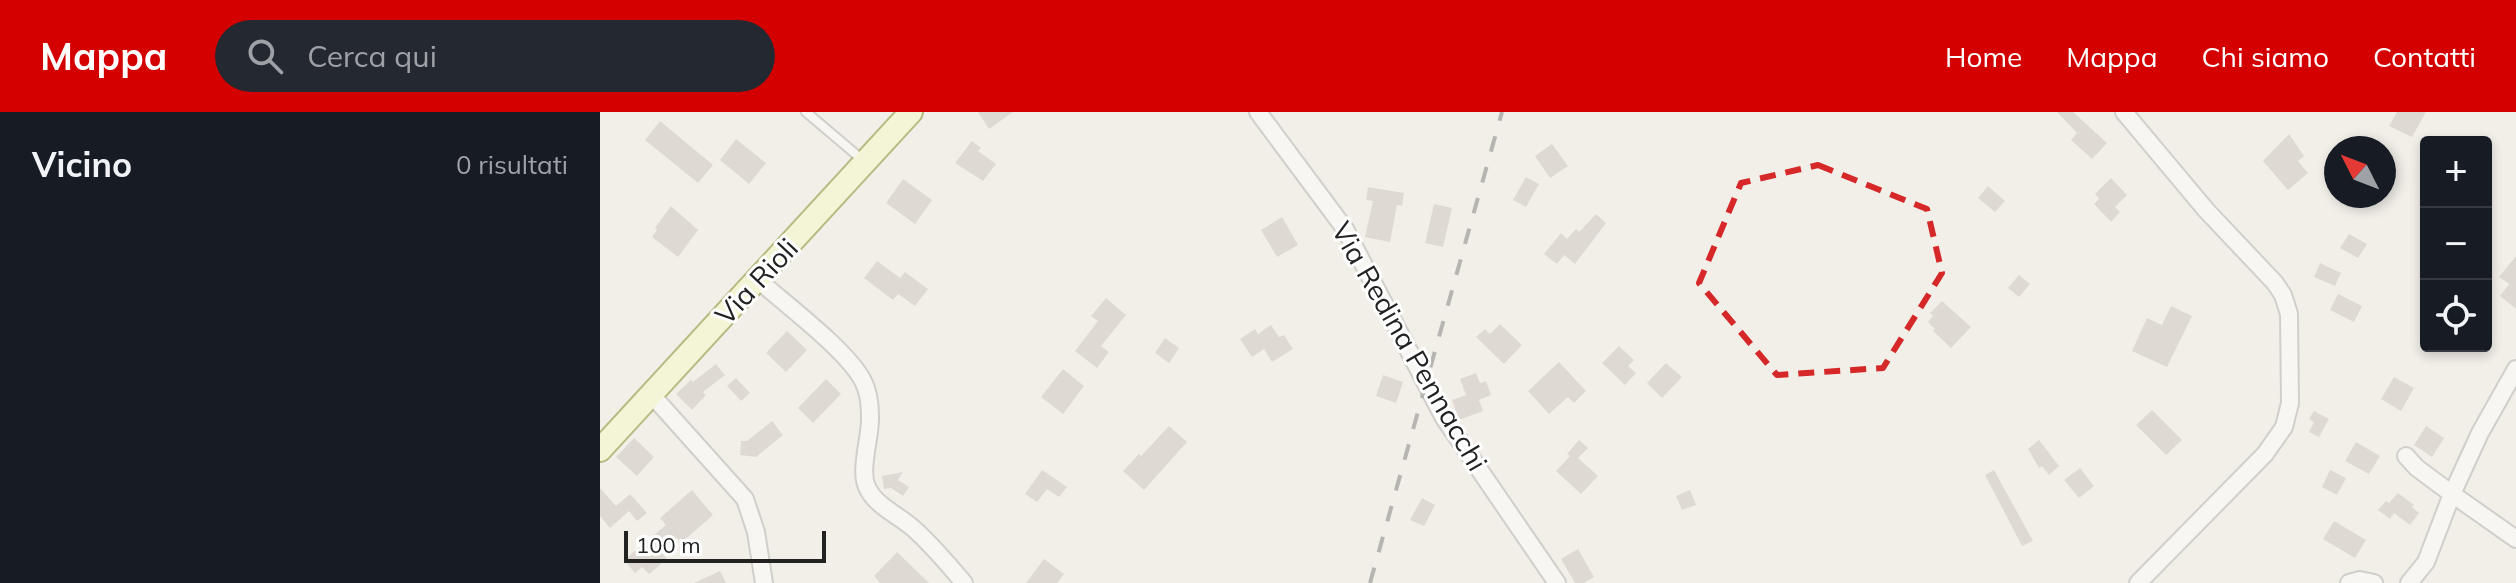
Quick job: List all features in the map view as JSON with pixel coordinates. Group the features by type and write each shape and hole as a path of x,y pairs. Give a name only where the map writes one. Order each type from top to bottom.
{"main road":[{"name":"Via Rioli","path":"600,450 911,112"}],"street":[{"name":"Via Redina Pennacchi","path":"1258,112 1345,229 1444,418 1557,583"},
{"path":"2124,112 2198,201 2275,283 2286,302 2289,320 2290,403 2280,433 2265,454 2138,583"},
{"path":"757,279 843,356 859,375 868,393 870,409 864,474 867,488 875,499 921,535 964,583"},
{"path":"2409,583 2426,562 2480,433 2516,369"},
{"path":"651,394 745,499 756,532 764,583"},
{"path":"2406,456 2417,468 2516,539"},
{"path":"2349,583 2360,580 2374,583"}],"lane":[{"path":"806,112 865,162"}],"highlighted area":[{"path":"1818,165 1927,209 1942,273 1883,368 1777,375 1699,283 1741,183"}],"building":[{"path":"978,112 1013,112 989,129"},
{"path":"2057,112 2073,112 2107,143 2092,159 2071,140 2077,133"},
{"path":"2397,112 2426,112 2412,137 2389,126"},
{"path":"660,121 713,165 698,183 645,140"},
{"path":"2289,134 2304,156 2298,161 2308,173 2288,190 2263,161"},
{"path":"736,139 766,163 749,184 720,160"},
{"path":"972,141 981,148 978,151 996,164 983,181 955,163"},
{"path":"1552,144 1568,166 1550,178 1535,156"},
{"path":"1526,177 1539,184 1526,207 1513,200"},
{"path":"2111,178 2127,195 2115,207 2120,212 2111,222 2094,204 2099,199 2095,194"},
{"path":"903,179 932,200 915,224 886,203"},
{"path":"1988,186 2005,201 1995,212 1978,198"},
{"path":"1368,187 1404,193 1402,206 1397,205 1390,242 1365,237 1373,201 1366,200"},
{"path":"1434,204 1452,208 1443,247 1425,243"},
{"path":"671,206 698,230 678,257 652,237"},
{"path":"1596,214 1606,223 1575,264 1564,255 1557,264 1544,254 1561,233 1567,239 1576,229 1579,232"},
{"path":"1282,217 1298,245 1277,257 1261,230"},
{"path":"2349,234 2367,244 2358,258 2340,248"},
{"path":"2516,256 2516,309 2500,296 2509,284 2499,277"},
{"path":"877,261 900,278 905,272 928,289 915,306 898,294 893,300 864,278"},
{"path":"2320,263 2341,273 2335,286 2314,277"},
{"path":"2019,275 2030,284 2019,297 2008,288"},
{"path":"2338,294 2362,306 2354,322 2330,310"},
{"path":"1106,298 1126,315 1101,346 1109,352 1097,368 1075,351 1098,321 1091,316"},
{"path":"1942,301 1971,327 1951,348 1928,322 1933,316 1930,313"},
{"path":"2171,306 2192,316 2167,367 2132,351 2147,318 2162,325"},
{"path":"1500,324 1522,345 1504,364 1476,337 1485,329 1490,334"},
{"path":"1271,325 1279,337 1284,335 1293,349 1272,362 1264,349 1252,357 1240,339 1255,329 1258,334"},
{"path":"787,331 807,350 786,372 766,353"},
{"path":"1165,338 1179,348 1169,363 1155,353"},
{"path":"1619,346 1634,360 1628,366 1636,373 1625,385 1602,363"},
{"path":"1559,362 1586,391 1574,403 1568,397 1549,414 1528,391"},
{"path":"1666,363 1682,377 1662,398 1647,383"},
{"path":"716,364 725,375 703,392 706,395 692,410 676,394"},
{"path":"1063,369 1084,386 1063,414 1041,397"},
{"path":"1476,373 1480,383 1486,381 1491,395 1479,400 1483,411 1459,420 1452,400 1466,395 1460,379"},
{"path":"1383,375 1403,382 1396,403 1376,396"},
{"path":"2394,377 2414,388 2401,411 2381,399"},
{"path":"736,378 750,393 741,401 727,386"},
{"path":"826,379 841,394 813,423 798,408"},
{"path":"2152,410 2182,440 2166,455 2136,425"},
{"path":"2314,411 2329,419 2319,437 2309,432 2314,422 2309,419"},
{"path":"772,421 783,435 756,457 740,455 741,441 747,441"},
{"path":"1169,426 1187,442 1144,490 1123,471"},
{"path":"2426,426 2444,438 2432,457 2414,445"},
{"path":"634,438 654,457 637,476 616,457"},
{"path":"1579,440 1588,448 1578,458 1598,476 1581,494 1556,471"},
{"path":"2039,440 2059,466 2049,475 2042,466 2039,468 2028,449"},
{"path":"2356,442 2380,456 2369,474 2345,461"},
{"path":"2080,468 2094,486 2079,498 2064,480"},
{"path":"1042,470 1067,487 1059,497 1047,489 1037,502 1025,494"},
{"path":"1994,470 2033,541 2022,546 1985,475"},
{"path":"2330,470 2346,478 2337,495 2322,487"},
{"path":"903,472 898,480 909,487 903,496 891,488 884,489 882,476"},
{"path":"600,488 616,506 630,494 647,513 637,521 629,511 610,528 600,516"},
{"path":"692,490 713,515 681,543 677,538 660,551 667,559 649,574 642,567 635,573 624,560 666,525 660,518"},
{"path":"1690,490 1696,505 1682,510 1676,496"},
{"path":"2398,493 2419,513 2410,525 2394,513 2390,519 2378,510"},
{"path":"1422,498 1435,505 1424,526 1410,520"},
{"path":"2334,521 2366,540 2355,558 2323,539"},
{"path":"1578,549 1594,577 1584,583 1575,583 1561,559"},
{"path":"897,552 929,583 880,583 874,576"},
{"path":"1044,559 1064,574 1057,583 1026,583"},
{"path":"720,571 726,583 694,583"}],"railway":[{"path":"1370,583 1502,112"}]}
